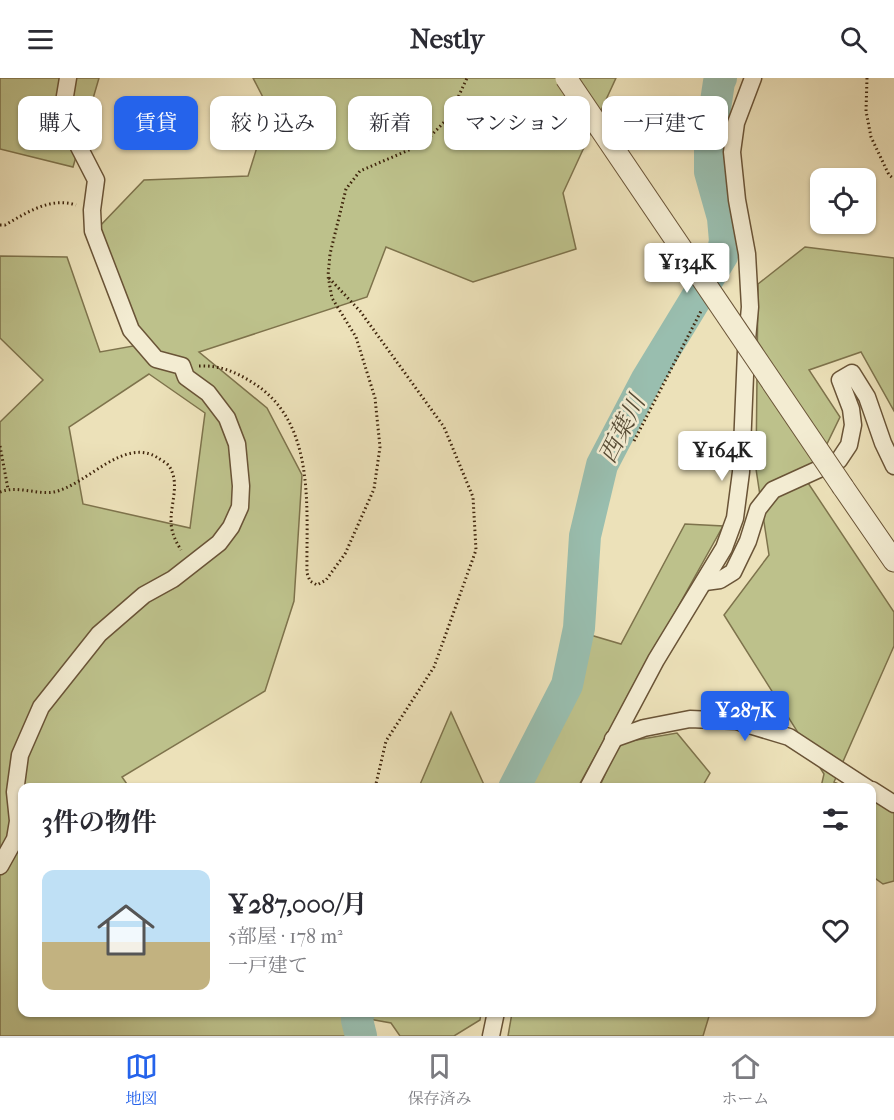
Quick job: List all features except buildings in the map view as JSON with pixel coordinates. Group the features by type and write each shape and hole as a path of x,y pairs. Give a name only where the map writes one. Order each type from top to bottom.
{"street":[{"path":"0,866 15,839 18,821 15,792 20,756 41,707 99,634 144,595 173,579 219,543 231,527 240,507 241,486 237,444 227,418 208,393 186,377 182,366 156,359 131,330 93,231 92,210 96,180 62,114 68,78"},
{"path":"566,78 893,558"},
{"path":"591,783 656,660 724,548 735,518 741,472 750,307 747,254 737,200 732,152 736,123 753,78"},
{"path":"705,582 720,580 733,572 758,509 773,490 839,460 849,445 853,425 851,409 840,380 852,374 867,397 883,444 894,466"},
{"path":"613,739 644,728 690,719 736,721 789,737 859,783"},
{"path":"876,793 894,804"},
{"path":"491,1036 495,1017"}],"path":[{"path":"182,366 206,365 232,370 262,388 281,408 293,430 301,452 306,482 307,573 310,581 317,585 326,580 345,554 374,489 380,447 375,398 356,337 332,298 328,276 330,254 346,189 360,171 423,144 449,117 467,78"},
{"path":"867,78 866,111 871,137 889,175 894,179"},
{"path":"0,225 5,225 42,205 66,202 92,210"},
{"path":"328,276 360,311 444,427 473,497 476,550 434,666 386,741 376,783"},
{"path":"634,441 705,304"},
{"path":"0,446 8,489"},
{"path":"0,492 8,489 52,492 71,487 114,459 132,453 153,455 169,465 174,481 171,520 174,537 182,553 193,562"}],"green space":[{"path":"0,78 99,78 94,96 18,96 18,150 78,150 73,167 0,149"},
{"path":"253,78 616,78 608,96 602,96 602,108 590,134 590,96 444,96 444,150 583,150 563,193 576,249 473,282 386,247 367,297 199,352 267,408 302,475 294,601 265,691 122,777 126,783 18,783 18,1017 347,1017 351,1036 0,1036 0,422 43,380 0,338 0,256 67,257 100,352 139,345 99,227 144,180 248,176 256,150 336,150 336,96 262,96","holes":["149,374 205,413 190,528 83,504 69,427"]},
{"path":"805,247 894,258 894,411 861,352 809,370 840,417 808,483 894,612 894,646 834,782 836,783 822,783 824,774 724,615 769,555 756,469 758,284"},
{"path":"685,524 723,526 580,783 529,783 573,696 587,634 621,644"},
{"path":"451,712 483,783 421,783"},
{"path":"677,733 710,773 704,783 601,783 619,743"},
{"path":"876,801 894,809 894,881 883,884 876,879"},
{"path":"358,1017 480,1017 480,1020 454,1036 400,1036 391,1023"},
{"path":"511,1017 709,1017 703,1036 508,1036"}],"waterway":[{"name":"西葉川","path":"517,783 567,685 579,628 585,536 602,465 647,379 722,256 725,241 723,218 710,172 710,141 721,78"},
{"name":"西葉川","path":"358,1017 361,1036"}]}
